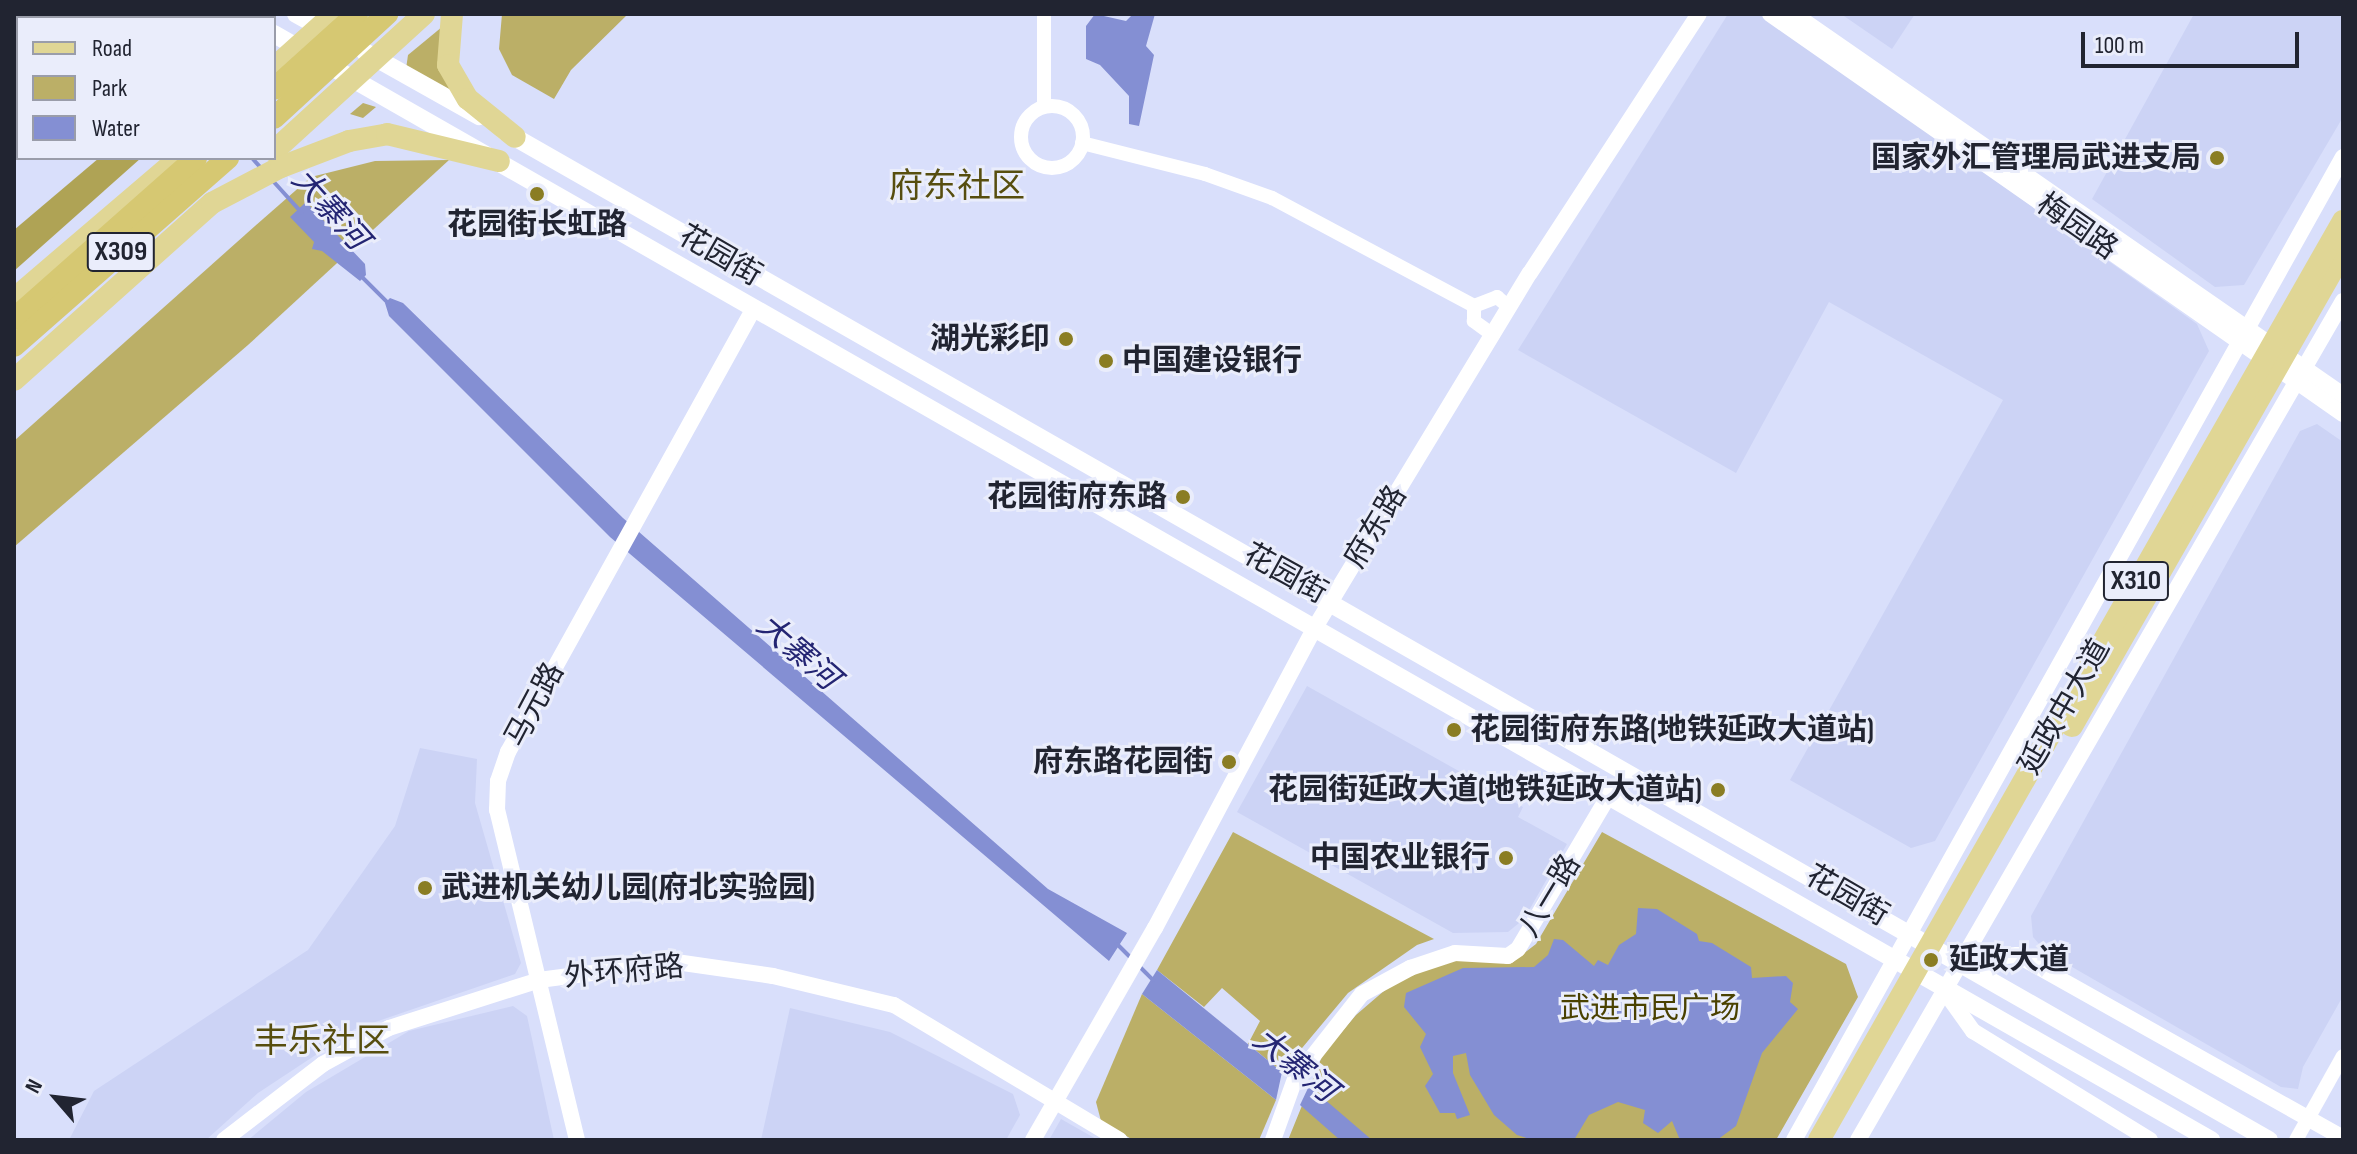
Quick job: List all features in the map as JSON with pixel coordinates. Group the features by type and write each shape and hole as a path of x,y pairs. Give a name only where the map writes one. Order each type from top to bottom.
{"highway":[{"path":"276,87 357,14"},
{"path":"276,116 387,14"},
{"name":"X309","path":"14,319 194,160"},
{"name":"X309","path":"14,346 226,160"}],"main road":[{"name":"花园街","path":"296,14 326,20 375,58 1332,600 2269,1140"},
{"path":"452,14 448,65 468,99 515,137"},
{"path":"276,157 418,16"},
{"path":"276,66 326,20"},
{"name":"花园街","path":"276,35 2211,1140"},
{"path":"276,159 387,134 499,161"},
{"path":"14,299 177,160"},
{"path":"14,380 212,203 273,160"},
{"name":"X309","path":"14,363 212,203"},
{"name":"延政中大道","path":"1937,947 2273,357 2343,221"},
{"name":"延政中大道","path":"2273,357 2343,252"},
{"name":"X310","path":"1819,1140 1937,947"},
{"name":"X310","path":"1835,1140 1920,976"}],"street":[{"path":"1044,14 1044,106"},
{"name":"府东路","path":"1033,1140 1143,948 1314,629 1509,307 1699,14"},
{"name":"梅园路","path":"1770,14 2242,332"},
{"name":"梅园路","path":"1794,14 2273,357 2343,395"},
{"path":"1044,106 1073,114 1082,143 1062,166 1033,162 1020,136 1027,117 1044,106"},
{"path":"1082,143 1205,174 1272,198 1474,306 1497,297 1509,307"},
{"path":"1937,947 2242,332 2343,157"},
{"path":"1794,1140 1920,976 2301,374 2343,301"},
{"path":"1474,306 1474,321 1493,335"},
{"name":"马元路","path":"577,1140 497,810 498,781 508,752 754,308"},
{"name":"梅园路","path":"2301,374 2343,414"},
{"name":"八一路","path":"1273,1140 1280,1113 1295,1079 1362,994 1410,968 1455,953 1508,956 1518,949 1608,797"},
{"path":"1937,947 2017,955 2343,1138"},
{"name":"外环府路","path":"224,1140 323,1064 389,1028 539,980 676,962 773,976 894,1005 1120,1140"},
{"path":"1858,1140 1920,976"},
{"path":"1920,976 1973,1031 2150,1140"},
{"path":"2296,1140 2343,1056"}],"shaded area":[{"path":"1728,14 1761,14 2197,324 2209,351 1935,841 1911,848 1790,780 2003,400 1829,302 1736,473 1518,350"},
{"path":"1841,14 1915,14 1892,49"},
{"name":"国家外汇管理局武进支局","path":"2194,14 2343,14 2343,117 2244,285 2215,287 2092,199"},
{"path":"97,160 139,160 14,271 14,230"},
{"path":"2317,424 2343,442 2343,996 2303,1067 2298,1089 2281,1087 2046,952 2033,937 2031,916 2300,431"},
{"path":"1307,686 1523,807 1518,817 1567,844 1524,919 1508,932 1453,933 1237,812"},
{"path":"420,748 477,759 475,803 521,963 515,974 355,1029 258,1093 206,1140 69,1140 94,1091 308,950 395,826"},
{"path":"513,1006 527,1016 554,1140 248,1140 306,1092 409,1031"},
{"path":"790,1008 890,1032 1013,1094 1020,1115 1006,1140 761,1140"},
{"path":"1061,1119 1098,1140 1049,1140"}],"green space":[{"path":"502,14 628,14 571,70 554,99 512,75 499,49"},
{"path":"448,22 451,96 406,69 408,55"},
{"path":"363,103 376,107 363,118 350,114"},
{"path":"449,160 248,345 14,547 14,441 255,226 311,177 375,161"},
{"path":"1233,832 1434,939 1417,945 1348,993 1282,1072 1248,1044 1260,1021 1222,988 1204,1007 1157,970"},
{"name":"武进市民广场","path":"1602,832 1846,964 1858,997 1776,1140 1288,1140 1323,1054 1356,1015 1399,978 1429,963 1523,954 1536,944"},
{"path":"1142,994 1276,1100 1259,1140 1133,1140 1101,1121 1096,1102"}],"water":[{"path":"1095,14 1126,21 1133,14 1155,14 1146,46 1154,55 1139,126 1129,124 1129,96 1100,65 1086,59 1086,26"},
{"path":"306,202 365,264 366,275 360,281 322,251 312,249 314,242 290,217"},
{"path":"390,298 403,303 623,518 1048,889 1127,933 1109,961 610,537 389,316 385,303"},
{"path":"1638,908 1657,909 1697,934 1699,941 1712,943 1751,967 1752,978 1786,976 1793,983 1790,1002 1798,1009 1762,1053 1736,1126 1717,1140 1680,1140 1672,1121 1658,1133 1643,1123 1645,1110 1618,1102 1589,1115 1574,1140 1533,1140 1517,1135 1494,1115 1470,1075 1466,1053 1453,1056 1453,1073 1470,1115 1457,1119 1455,1113 1440,1113 1425,1086 1433,1074 1420,1047 1426,1034 1404,1007 1406,993 1463,968 1534,967 1548,955 1554,939 1563,940 1594,966 1598,960 1608,965 1619,945 1636,934"},
{"path":"1157,970 1282,1072 1276,1100 1142,994"},
{"path":"1309,1086 1372,1140 1340,1140 1300,1105"}],"waterway":[{"name":"大寨河","path":"254,160 262,169"},
{"name":"大寨河","path":"273,181 302,213"},
{"name":"大寨河","path":"360,275 390,305"},
{"name":"大寨河","path":"1117,944 1133,960"},
{"name":"大寨河","path":"1139,966 1153,980"}],"place":[{"name":"国家外汇管理局武进支局","path":"2217,158"},
{"name":"花园街长虹路","path":"537,194"},
{"name":"湖光彩印","path":"1066,339"},
{"name":"中国建设银行","path":"1106,361"},
{"name":"花园街府东路","path":"1183,497"},
{"name":"花园街府东路(地铁延政大道站)","path":"1454,730"},
{"name":"府东路花园街","path":"1229,762"},
{"name":"花园街延政大道(地铁延政大道站)","path":"1718,790"},
{"name":"中国农业银行","path":"1506,858"},
{"name":"武进机关幼儿园(府北实验园)","path":"425,888"},
{"name":"延政大道","path":"1931,960"}],"district":[{"name":"府东社区","path":"957,187"},
{"name":"丰乐社区","path":"322,1042"}]}
